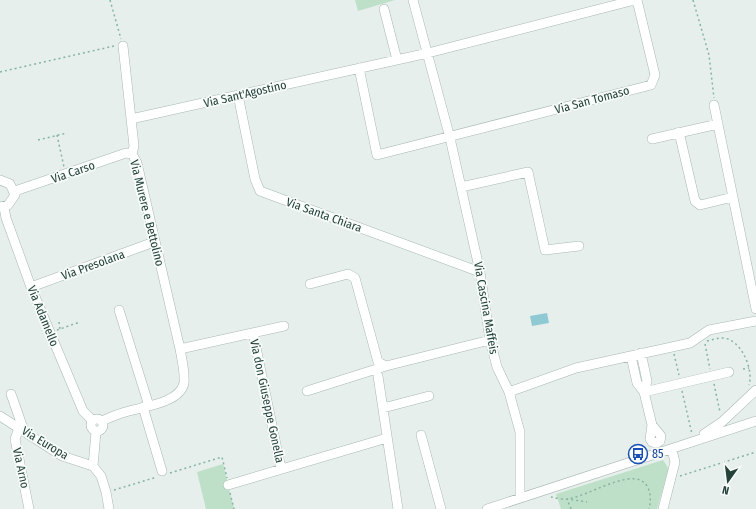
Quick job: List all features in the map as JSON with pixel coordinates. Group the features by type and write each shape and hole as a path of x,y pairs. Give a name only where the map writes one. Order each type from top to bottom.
{"street":[{"name":"Via Cascina Maffeis","path":"413,0 450,138 480,272 490,340 497,367 509,392 520,432 520,498"},
{"name":"Via San Tomaso","path":"428,53 631,1 637,1 655,75 650,85 450,138"},
{"path":"384,9 397,60"},
{"name":"Via Murere e Bettolino","path":"92,420 97,418 102,421 166,401 178,394 184,384 184,369 180,349 154,242 137,163 132,154 134,146 122,45"},
{"name":"Via Sant'Agostino","path":"131,120 428,53"},
{"path":"359,68 377,155 450,138"},
{"name":"Via Santa Chiara","path":"238,95 255,179 260,191 480,272"},
{"path":"714,105 756,308"},
{"path":"652,139 718,124"},
{"path":"679,132 695,201 700,205 733,197"},
{"name":"Via Carso","path":"14,191 126,153 132,154"},
{"path":"461,188 528,172 544,250 579,246"},
{"path":"0,180 10,184 14,191 14,199 2,207"},
{"name":"Via Adamello","path":"2,207 31,287 50,333 83,411 92,420"},
{"name":"Via Presolana","path":"31,287 154,242"},
{"path":"310,284 348,274 355,278 378,362 386,366"},
{"path":"119,310 162,471"},
{"path":"509,392 576,368 690,343 709,330 756,321"},
{"name":"Via don Giuseppe Gonella","path":"180,349 284,326"},
{"name":"Via don Giuseppe Gonella","path":"253,333 281,469"},
{"path":"307,391 386,366 490,340"},
{"path":"641,353 647,381 644,392"},
{"path":"631,356 637,383 644,392 652,425"},
{"path":"644,392 729,372"},
{"path":"378,376 398,509"},
{"path":"487,509 672,450 685,440 709,432 722,422 753,388"},
{"path":"11,394 21,430"},
{"path":"383,408 429,396"},
{"name":"Via Europa","path":"0,416 62,456 93,466"},
{"path":"92,420 90,425 92,430 96,432"},
{"path":"96,432 101,430 103,426 102,421"},
{"path":"685,440 756,421"},
{"name":"Via Arno","path":"21,430 15,439 29,509"},
{"path":"96,432 93,466 101,476 109,509"},
{"path":"421,435 441,509"},
{"name":"Via don Giuseppe Gonella","path":"228,485 387,438"},
{"path":"663,509 675,462 672,450"}],"path":[{"path":"0,72 122,45 110,0"},
{"path":"693,0 709,55 714,105"},
{"path":"38,140 67,133"},
{"path":"57,136 66,174"},
{"path":"59,322 60,329"},
{"path":"50,333 80,322"},
{"path":"704,342 723,338 734,344 743,352 750,368 750,381 753,388"},
{"path":"743,369 750,368"},
{"path":"685,440 692,434"},
{"path":"671,479 756,452"},
{"path":"106,492 222,457 234,509"},
{"path":"568,499 628,479 640,480 648,487 652,498 649,509"},
{"path":"547,497 587,502"},
{"path":"568,499 571,509"}],"green space":[{"path":"355,0 395,0 358,11"},
{"path":"663,460 668,470 657,509 561,509 556,494"},
{"path":"223,464 234,509 206,509 197,472"}],"water":[{"path":"547,313 549,323 532,326 530,316"}],"place":[{"name":"85","path":"638,454"}]}
